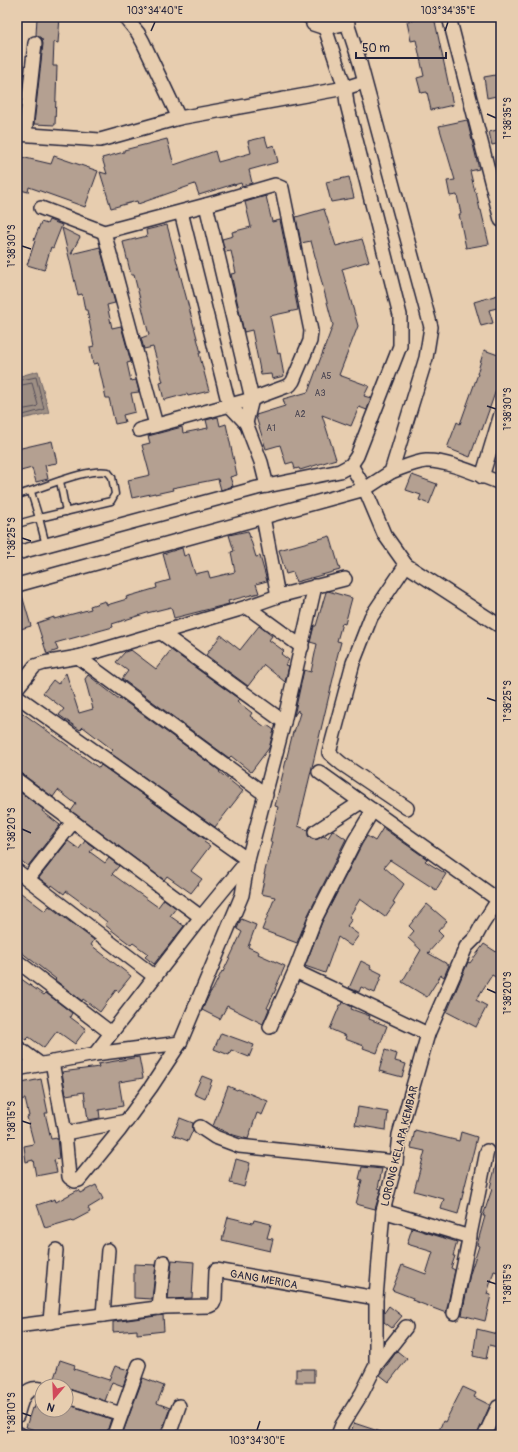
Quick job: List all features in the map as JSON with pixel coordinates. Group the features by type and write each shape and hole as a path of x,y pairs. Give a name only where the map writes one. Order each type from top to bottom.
{"street":[{"path":"126,17 143,42 179,118"},
{"path":"449,17 495,171 501,220"},
{"path":"17,553 267,486 340,471 351,465 357,456 400,346 400,315 344,88 317,22 347,20 373,111 430,327 426,358 391,472"},
{"path":"35,43 21,134 100,140 179,118 344,88 364,82"},
{"path":"41,208 104,232 275,185 282,188 311,331 311,336 296,378 290,385 252,399 138,430"},
{"path":"206,205 252,399 246,423"},
{"path":"181,212 229,405 246,423 261,462 267,486"},
{"path":"104,232 156,425"},
{"path":"482,476 501,414"},
{"path":"17,585 365,489 391,472 416,462 428,461 445,464 501,483"},
{"path":"351,465 365,489 384,534 406,565 497,624 501,625"},
{"path":"263,517 278,596"},
{"path":"406,565 371,617 353,663 329,753 342,764 407,808"},
{"path":"17,688 35,666 44,662 78,657 248,607 278,596 344,579"},
{"path":"17,1047 46,1063 65,1134 69,1177 75,1181 79,1180 126,1121 180,1043 242,895 248,860 284,722 315,586"},
{"path":"248,607 302,647"},
{"path":"160,632 284,722"},
{"path":"78,657 266,795"},
{"path":"17,696 248,860"},
{"path":"319,772 500,901"},
{"path":"17,780 201,916"},
{"path":"315,832 361,802"},
{"path":"270,1027 295,971 315,919 355,840 373,810"},
{"path":"28,879 73,822"},
{"path":"95,1054 201,916 248,860"},
{"path":"17,871 154,976"},
{"name":"LORONG KELAPA KEMBAR","path":"376,1365 376,1298 383,1211 396,1162 399,1135 428,1034 466,947 475,938 482,925 500,901"},
{"path":"17,961 111,1033"},
{"path":"295,971 428,1034"},
{"path":"17,1069 95,1054 180,1043"},
{"path":"65,1134 126,1121"},
{"path":"200,1127 215,1137 240,1146 396,1162"},
{"path":"454,1313 487,1151"},
{"path":"383,1211 470,1237"},
{"path":"50,1322 56,1250"},
{"path":"103,1315 108,1250"},
{"path":"159,1308 164,1262"},
{"name":"GANG MERICA","path":"17,1326 159,1308 209,1306 213,1304 215,1299 216,1270 376,1298"},
{"name":"LORONG KELAPA KEMBAR","path":"338,1435 342,1425 362,1393 376,1365 406,1327"},
{"path":"114,1435 139,1365"},
{"path":"17,1416 24,1395 28,1391 34,1389"},
{"path":"74,1399 121,1414"},
{"path":"169,1435 180,1406"},
{"path":"485,1435 498,1407"},
{"path":"17,1433 22,1435"}],"lane":[{"path":"17,495 31,492 60,481 99,471 108,472 112,477 115,494 111,501 17,524"},
{"path":"60,481 66,512"},
{"path":"31,492 46,545"}],"water":[{"path":"38,371 49,413 21,419 17,415 17,377"}],"building":[{"path":"37,17 60,17 58,43 54,42 53,66 57,66 55,125 34,124 43,44 42,39 36,35"},
{"path":"412,17 434,17 453,105 431,110 427,92 421,93 417,78 424,76 416,40 411,41 407,22 413,21"},
{"path":"501,74 501,95 487,98 484,77"},
{"path":"17,81 23,82 21,100 17,100"},
{"path":"467,120 479,169 470,171 489,244 466,248 459,214 461,214 457,195 450,196 447,181 455,180 439,126"},
{"path":"501,129 501,143 492,145 489,132"},
{"path":"265,137 268,147 274,145 278,162 249,170 252,183 242,186 241,183 234,184 199,195 195,184 138,204 137,201 111,208 100,172 107,174 102,158 124,152 124,150 167,139 174,165 215,151 218,162 251,153 248,141"},
{"path":"17,156 51,164 54,156 98,171 85,207 29,187 28,192 17,189"},
{"path":"349,177 354,198 331,202 326,182"},
{"path":"266,196 272,222 280,220 298,310 270,316 278,354 280,353 284,376 272,379 271,374 261,375 252,330 244,332 231,274 236,273 231,251 225,252 222,239 233,236 232,232 251,227 245,202"},
{"path":"324,209 336,246 362,239 369,261 342,269 358,326 339,375 369,386 364,396 371,398 367,410 359,407 351,426 322,415 336,459 300,470 299,468 295,469 293,462 286,464 280,445 266,449 256,415 285,406 283,399 308,392 333,325 311,241 301,243 296,217"},
{"path":"49,220 62,225 53,248 51,247 44,270 27,265 41,222 47,224"},
{"path":"167,225 201,353 199,353 209,391 188,396 187,394 164,400 160,383 163,382 153,347 144,349 141,338 149,335 134,275 131,275 123,242 147,236 146,230"},
{"path":"62,228 80,237 71,254 100,247 115,303 107,305 112,328 121,326 131,362 127,363 131,381 136,380 139,392 131,393 135,412 123,415 125,422 115,424 109,398 106,398 98,363 93,364 90,347 94,346 87,310 85,310 82,294 78,295"},
{"path":"501,294 501,307 489,310 493,323 481,326 474,302"},
{"path":"484,350 501,356 501,376 482,430 480,429 470,457 447,448 457,422 460,424 478,374"},
{"path":"218,417 220,426 226,424 237,475 230,477 233,486 221,490 218,479 132,498 128,480 150,475 142,445 150,443 148,436 182,427 183,433 208,428 206,420"},
{"path":"52,441 57,463 45,465 48,479 36,482 32,468 17,472 17,449"},
{"path":"412,475 437,484 429,504 419,500 421,495 406,490"},
{"path":"248,531 256,557 260,556 267,581 256,584 259,593 228,601 229,604 174,618 171,607 147,613 112,624 113,627 55,643 58,650 47,654 37,623 54,617 54,619 91,609 90,606 105,601 107,605 127,599 126,597 157,588 156,584 170,580 163,554 182,548 184,556 189,554 195,574 208,571 210,578 235,572 231,552 234,551 229,535"},
{"path":"330,536 340,570 296,582 293,572 286,574 279,550"},
{"path":"328,591 352,598 345,624 342,623 337,641 341,642 337,662 298,826 308,830 308,836 312,839 316,840 323,836 328,838 333,830 346,839 308,915 297,943 262,930 275,897 261,894 278,807 275,806 293,732 300,713 298,710 294,716 304,670 311,672 317,644 310,642 326,592"},
{"path":"21,592 31,626 17,630 17,593"},
{"path":"259,626 272,636 269,640 284,651 281,654 289,660 285,665 289,666 285,682 264,665 248,686 206,655 221,635 240,650"},
{"path":"131,650 156,669 171,650 239,699 237,701 252,713 250,716 265,727 267,725 274,730 269,748 251,772 231,756 229,758 122,679 128,671 116,662 125,652"},
{"path":"66,673 79,713 93,709 85,679 88,675 220,771 219,772 243,791 215,827 110,753 113,750 83,727 80,730 59,715 64,709 43,693 53,680 58,684"},
{"path":"17,709 99,768 101,765 206,840 204,842 210,846 191,871 202,879 191,893 167,876 164,880 71,811 76,804 58,790 53,797 22,774 17,772"},
{"path":"17,790 43,809 42,811 60,825 28,866 17,858"},
{"path":"383,828 427,859 425,861 446,874 436,890 390,860 384,867 404,884 393,902 395,903 385,917 360,899 349,917 352,919 347,926 359,935 351,946 338,937 325,973 305,966 322,922 362,844 367,836 375,841"},
{"path":"68,841 79,849 85,841 94,847 90,852 105,863 109,858 119,866 112,874 158,907 164,899 176,908 170,916 184,926 154,964 145,957 148,954 133,943 131,945 105,925 107,922 92,910 66,891 64,894 39,878"},
{"path":"17,890 45,911 49,906 94,940 91,945 131,976 118,992 116,990 100,1012 83,999 82,1001 17,949"},
{"path":"427,904 447,921 438,931 443,936 428,953 449,965 444,977 441,975 427,997 402,982 421,950 408,938 414,931 409,926"},
{"path":"241,919 256,925 248,947 259,952 258,954 285,966 267,1008 269,1009 263,1024 227,1006 220,1019 202,1010 222,971 223,972 242,932 237,929"},
{"path":"484,944 501,955 501,980 492,975 476,1000 487,1006 476,1027 447,1012 468,962 470,963"},
{"path":"361,961 371,966 370,968 382,974 375,993 361,987 359,992 349,988"},
{"path":"17,976 44,995 46,993 72,1013 70,1017 86,1029 75,1044 57,1031 44,1048 29,1037 26,1040 17,1034"},
{"path":"343,1002 352,1007 351,1009 370,1016 369,1019 387,1026 377,1053 363,1048 364,1046 345,1039 346,1036 330,1029 340,1005 342,1005"},
{"path":"221,1033 254,1045 249,1057 231,1050 229,1055 214,1049"},
{"path":"385,1050 397,1054 395,1061 406,1064 402,1077 379,1071"},
{"path":"139,1057 143,1078 119,1082 123,1106 99,1110 100,1118 88,1120 84,1092 66,1095 62,1072 99,1067 98,1064"},
{"path":"202,1076 212,1080 205,1099 194,1094"},
{"path":"41,1079 48,1113 45,1113 51,1139 57,1138 59,1159 54,1160 57,1172 36,1176 33,1160 26,1162 24,1146 34,1144 27,1117 29,1116 25,1099 17,1100 17,1084"},
{"path":"228,1086 268,1101 262,1115 257,1113 248,1139 230,1134 213,1126"},
{"path":"358,1107 388,1112 386,1130 355,1125"},
{"path":"180,1118 193,1123 193,1130 188,1141 173,1135"},
{"path":"415,1130 459,1141 461,1132 477,1137 458,1214 441,1209 444,1199 414,1191 425,1151 411,1148"},
{"path":"498,1157 501,1157 501,1273 494,1271 487,1294 491,1295 485,1321 462,1315 470,1274 479,1246 477,1245 485,1216 483,1216 492,1189 490,1188"},
{"path":"236,1159 250,1163 244,1187 230,1183"},
{"path":"362,1167 382,1169 378,1188 381,1189 375,1209 356,1204 362,1180 359,1179"},
{"path":"96,1185 103,1199 88,1208 90,1212 73,1221 72,1220 45,1228 37,1205 55,1199 56,1202 78,1190 80,1193"},
{"path":"228,1217 253,1223 254,1220 271,1224 267,1238 273,1239 270,1251 222,1240"},
{"path":"412,1228 457,1242 451,1268 455,1270 446,1313 412,1300 413,1298 392,1290 402,1265 426,1274 433,1252 407,1244"},
{"path":"172,1260 194,1262 192,1298 168,1299"},
{"path":"134,1264 156,1265 152,1299 134,1298"},
{"path":"389,1306 402,1316 392,1328 384,1322 384,1313"},
{"path":"163,1315 164,1331 137,1334 137,1330 113,1332 113,1322"},
{"path":"477,1329 501,1335 501,1348 489,1345 486,1359 473,1356"},
{"path":"397,1351 407,1359 389,1382 380,1375"},
{"path":"60,1360 75,1365 74,1369 109,1380 115,1366 129,1370 123,1386 112,1382 105,1401 74,1391 74,1378 54,1378"},
{"path":"296,1369 314,1369 314,1382 296,1382"},
{"path":"143,1378 164,1386 157,1403 170,1408 160,1435 122,1435"},
{"path":"463,1387 476,1393 474,1397 490,1405 477,1435 437,1435 443,1421 445,1422"},
{"path":"74,1407 111,1419 106,1435 39,1435 40,1432 26,1427 32,1408 34,1409 34,1418 74,1418"},
{"path":"354,1423 384,1433 384,1435 350,1435"}]}
